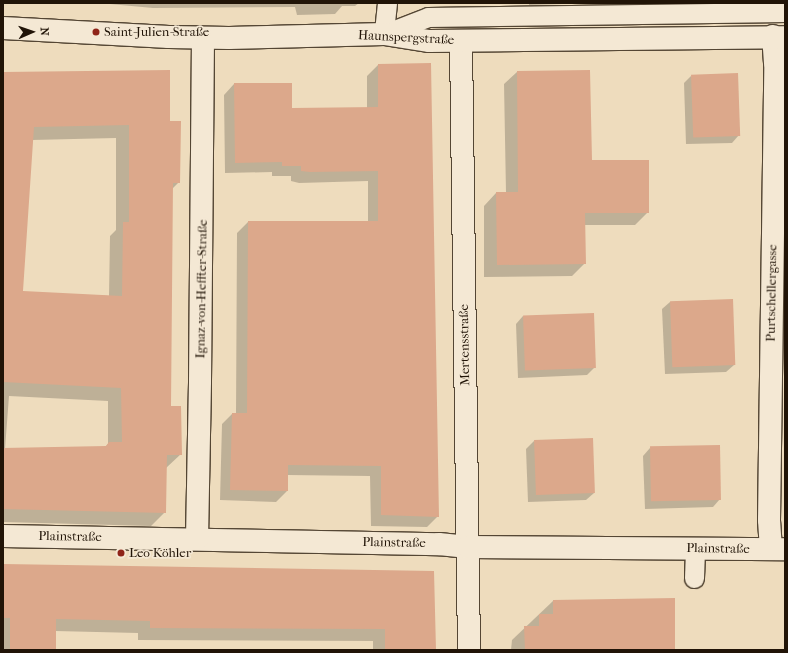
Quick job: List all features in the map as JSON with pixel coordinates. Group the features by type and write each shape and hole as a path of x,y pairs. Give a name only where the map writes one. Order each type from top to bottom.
{"street":[{"name":"Haunspergstraße","path":"3,28 203,38 384,34 429,41 779,36"},
{"name":"Purtschellergasse","path":"778,549 769,520 775,63 779,36"},
{"name":"Ignaz-von-Heffter-Straße","path":"197,539 203,38"},
{"name":"Mertensstraße","path":"461,41 469,650"},
{"name":"Plainstraße","path":"3,536 439,544 468,547 778,549"}],"lane":[{"path":"386,3 384,34 428,18 785,12"},
{"path":"694,578 695,548"}],"building":[{"path":"431,63 439,517 381,515 381,466 288,465 288,491 230,490 232,413 247,413 248,221 378,221 378,171 310,172 301,171 301,166 282,166 282,162 235,163 234,83 292,83 292,108 378,107 378,64"},
{"path":"170,70 170,121 181,121 180,183 173,183 171,406 181,406 182,455 167,455 166,513 3,509 3,448 106,446 109,442 122,442 121,388 3,382 3,72","holes":["129,125 129,222 123,222 122,296 23,291 34,127"]},
{"path":"590,70 592,160 649,160 649,213 585,213 586,264 497,265 496,192 518,192 517,71"},
{"path":"738,73 740,136 693,138 691,75"},
{"path":"733,299 735,365 672,367 670,301"},
{"path":"594,313 596,368 525,370 523,315"},
{"path":"593,438 595,493 536,495 534,440"},
{"path":"720,445 721,500 651,501 650,446"},
{"path":"3,564 434,571 436,650 385,650 385,629 150,628 150,621 56,619 56,650 10,650 10,618 3,618"},
{"path":"675,598 675,650 525,650 524,626 539,626 539,614 553,614 553,600"}],"place":[{"name":"Saint-Julien-Straße","path":"96,32"},
{"name":"Leo Köhler","path":"121,553"}]}
